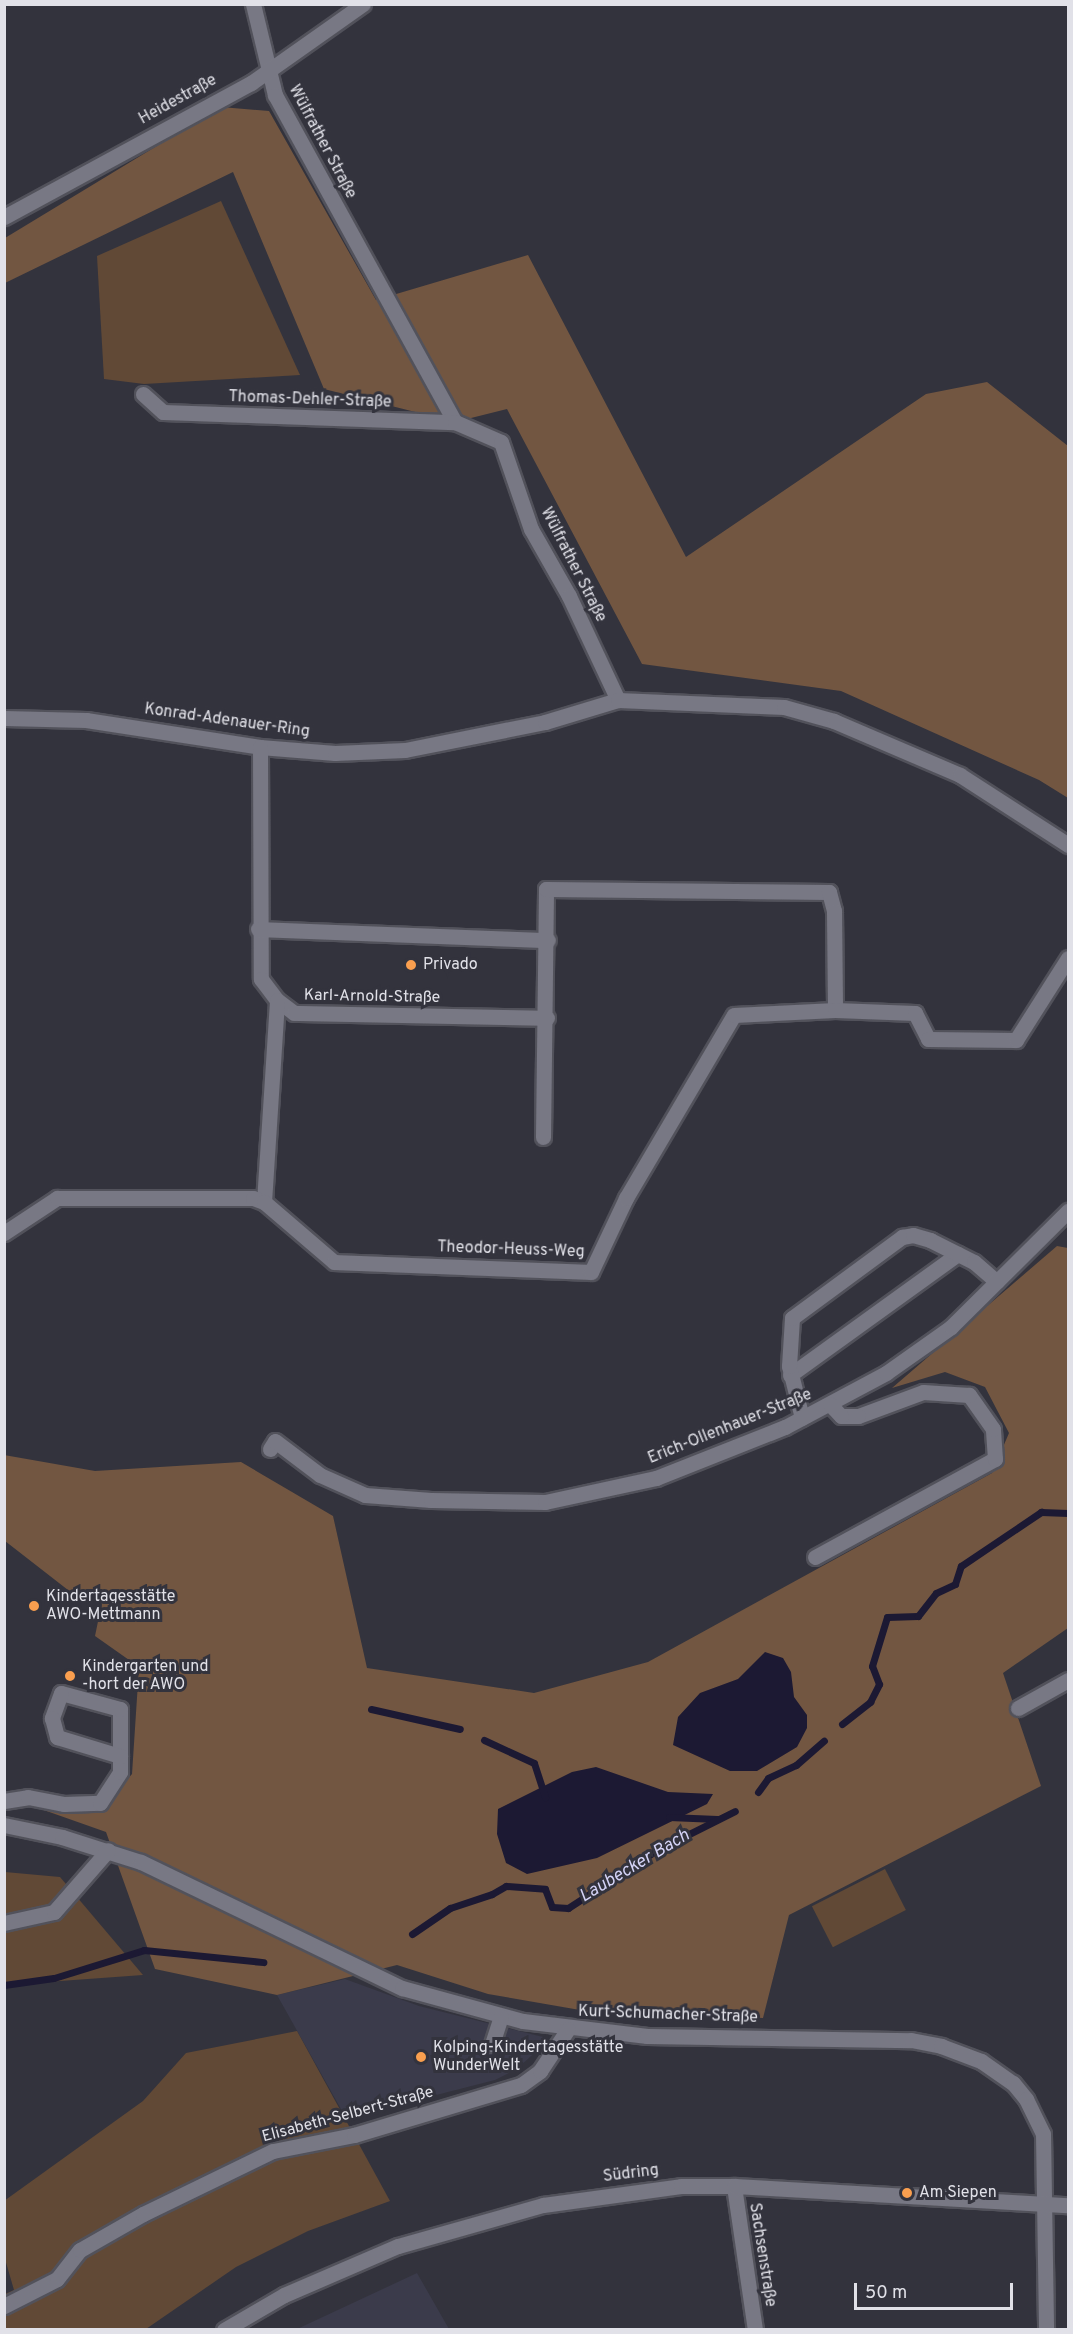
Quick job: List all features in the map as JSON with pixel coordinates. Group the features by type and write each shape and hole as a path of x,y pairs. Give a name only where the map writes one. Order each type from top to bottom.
{"street":[{"name":"Wülfrather Straße","path":"254,4 275,95 455,422 472,426 501,442 531,529 569,596 618,700"},
{"name":"Heidestraße","path":"4,217 251,83 363,4"},
{"name":"Thomas-Dehler-Straße","path":"142,394 163,412 455,422"},
{"name":"Konrad-Adenauer-Ring","path":"4,718 86,720 260,747 335,753 405,750 545,722 618,700"},
{"path":"618,700 754,704 784,707 834,721 960,775 1068,845"},
{"name":"Karl-Arnold-Straße","path":"260,747 258,929 261,979 278,1000 294,1013 547,1018"},
{"path":"543,1137 548,939 546,889 829,892 834,911 836,1010"},
{"path":"258,929 548,939"},
{"name":"Theodor-Heuss-Weg","path":"264,1202 334,1262 591,1272 626,1198 734,1014 836,1010 915,1013 928,1039 1016,1040 1068,958"},
{"path":"4,1233 57,1198 253,1198 264,1202 278,1000"},
{"name":"Erich-Ollenhauer-Straße","path":"270,1449 275,1441 320,1475 365,1495 545,1502 656,1478 802,1418 886,1373 951,1327 1068,1211"},
{"path":"802,1418 790,1375 792,1318 810,1302 902,1237 913,1235 958,1254 997,1282"},
{"path":"790,1375 958,1254"},
{"name":"Erich-Ollenhauer-Straße","path":"815,1557 995,1460 993,1429 969,1395 922,1392 858,1416 842,1416 830,1404"},
{"path":"1018,1708 1068,1680"},
{"path":"4,1801 28,1797 64,1804 100,1803 120,1772 120,1756 120,1709 61,1693 52,1718 57,1737 120,1756"},
{"name":"Kurt-Schumacher-Straße","path":"4,1825 108,1850 195,1886 352,1967 402,1988 501,2016 568,2029 703,2037 859,2036 911,2040 962,2052 1012,2083 1039,2119 1046,2159 1046,2330"},
{"path":"4,1923 54,1912 108,1850"},
{"path":"492,2044 501,2016"},
{"name":"Elisabeth-Selbert-Straße","path":"4,2306 57,2279 80,2250 125,2224 273,2151 354,2135 521,2085 540,2071 568,2029"},
{"name":"Südring","path":"224,2330 284,2295 398,2246 467,2224 543,2205 632,2192 734,2186 1068,2205"},
{"name":"Sachsenstraße","path":"734,2186 755,2330"}],"shaded area":[{"path":"221,107 269,111 376,300 528,255 686,557 926,394 987,382 1068,446 1068,798 1039,780 841,691 642,664 507,409 455,422 324,389 233,172 5,283 5,238"},
{"path":"221,201 300,375 144,384 104,379 97,256"},
{"path":"1057,1246 1068,1248 1068,1628 1003,1673 1041,1786 789,1915 763,2018 603,2014 488,1994 397,1965 277,1995 155,1969 106,1832 21,1802 102,1809 132,1774 139,1667 95,1636 102,1602 68,1590 5,1541 4,1455 95,1471 241,1462 333,1516 367,1668 534,1693 648,1662 992,1473 1009,1433 985,1387 945,1372 892,1388"},
{"path":"765,1652 783,1658 791,1672 794,1697 807,1715 807,1728 797,1747 757,1771 730,1771 673,1745 678,1717 700,1693 738,1679"},
{"path":"596,1767 668,1792 713,1794 707,1804 597,1858 527,1874 506,1863 497,1834 498,1809 572,1772"},
{"path":"885,1869 906,1910 833,1947 812,1906"},
{"path":"5,1872 60,1877 143,1975 5,1985"},
{"name":"Kolping-Kindertagesstätte WunderWelt","path":"345,1979 419,2006 543,2037 544,2044 517,2069 495,2080 346,2118 277,1995"},
{"path":"297,2031 390,2201 308,2231 236,2267 146,2329 5,2330 5,2294 14,2290 5,2259 4,2201 143,2101 186,2053"},
{"path":"417,2273 449,2329 297,2329"}],"waterway":[{"name":"Laubecker Bach","path":"842,1724 870,1702 879,1684 872,1666 887,1617 918,1616 936,1593 955,1584 961,1566 1041,1512 1068,1513"},
{"path":"371,1709 460,1729"},
{"path":"484,1740 534,1763 545,1797"},
{"name":"Laubecker Bach","path":"758,1792 768,1778 796,1765 824,1741"},
{"name":"Laubecker Bach","path":"412,1934 450,1908 492,1894 506,1886 545,1889 552,1907 568,1908 657,1850 735,1811"},
{"path":"669,1817 717,1819"},
{"name":"Laubecker Bach","path":"4,1985 54,1978 144,1950 263,1962"}],"place":[{"name":"Privado","path":"411,965"},
{"name":"Kindertagesstätte AWO-Mettmann","path":"34,1606"},
{"name":"Kindergarten und -hort der AWO","path":"70,1676"},
{"name":"Kolping-Kindertagesstätte WunderWelt","path":"421,2057"},
{"name":"Am Siepen","path":"907,2193"}]}
